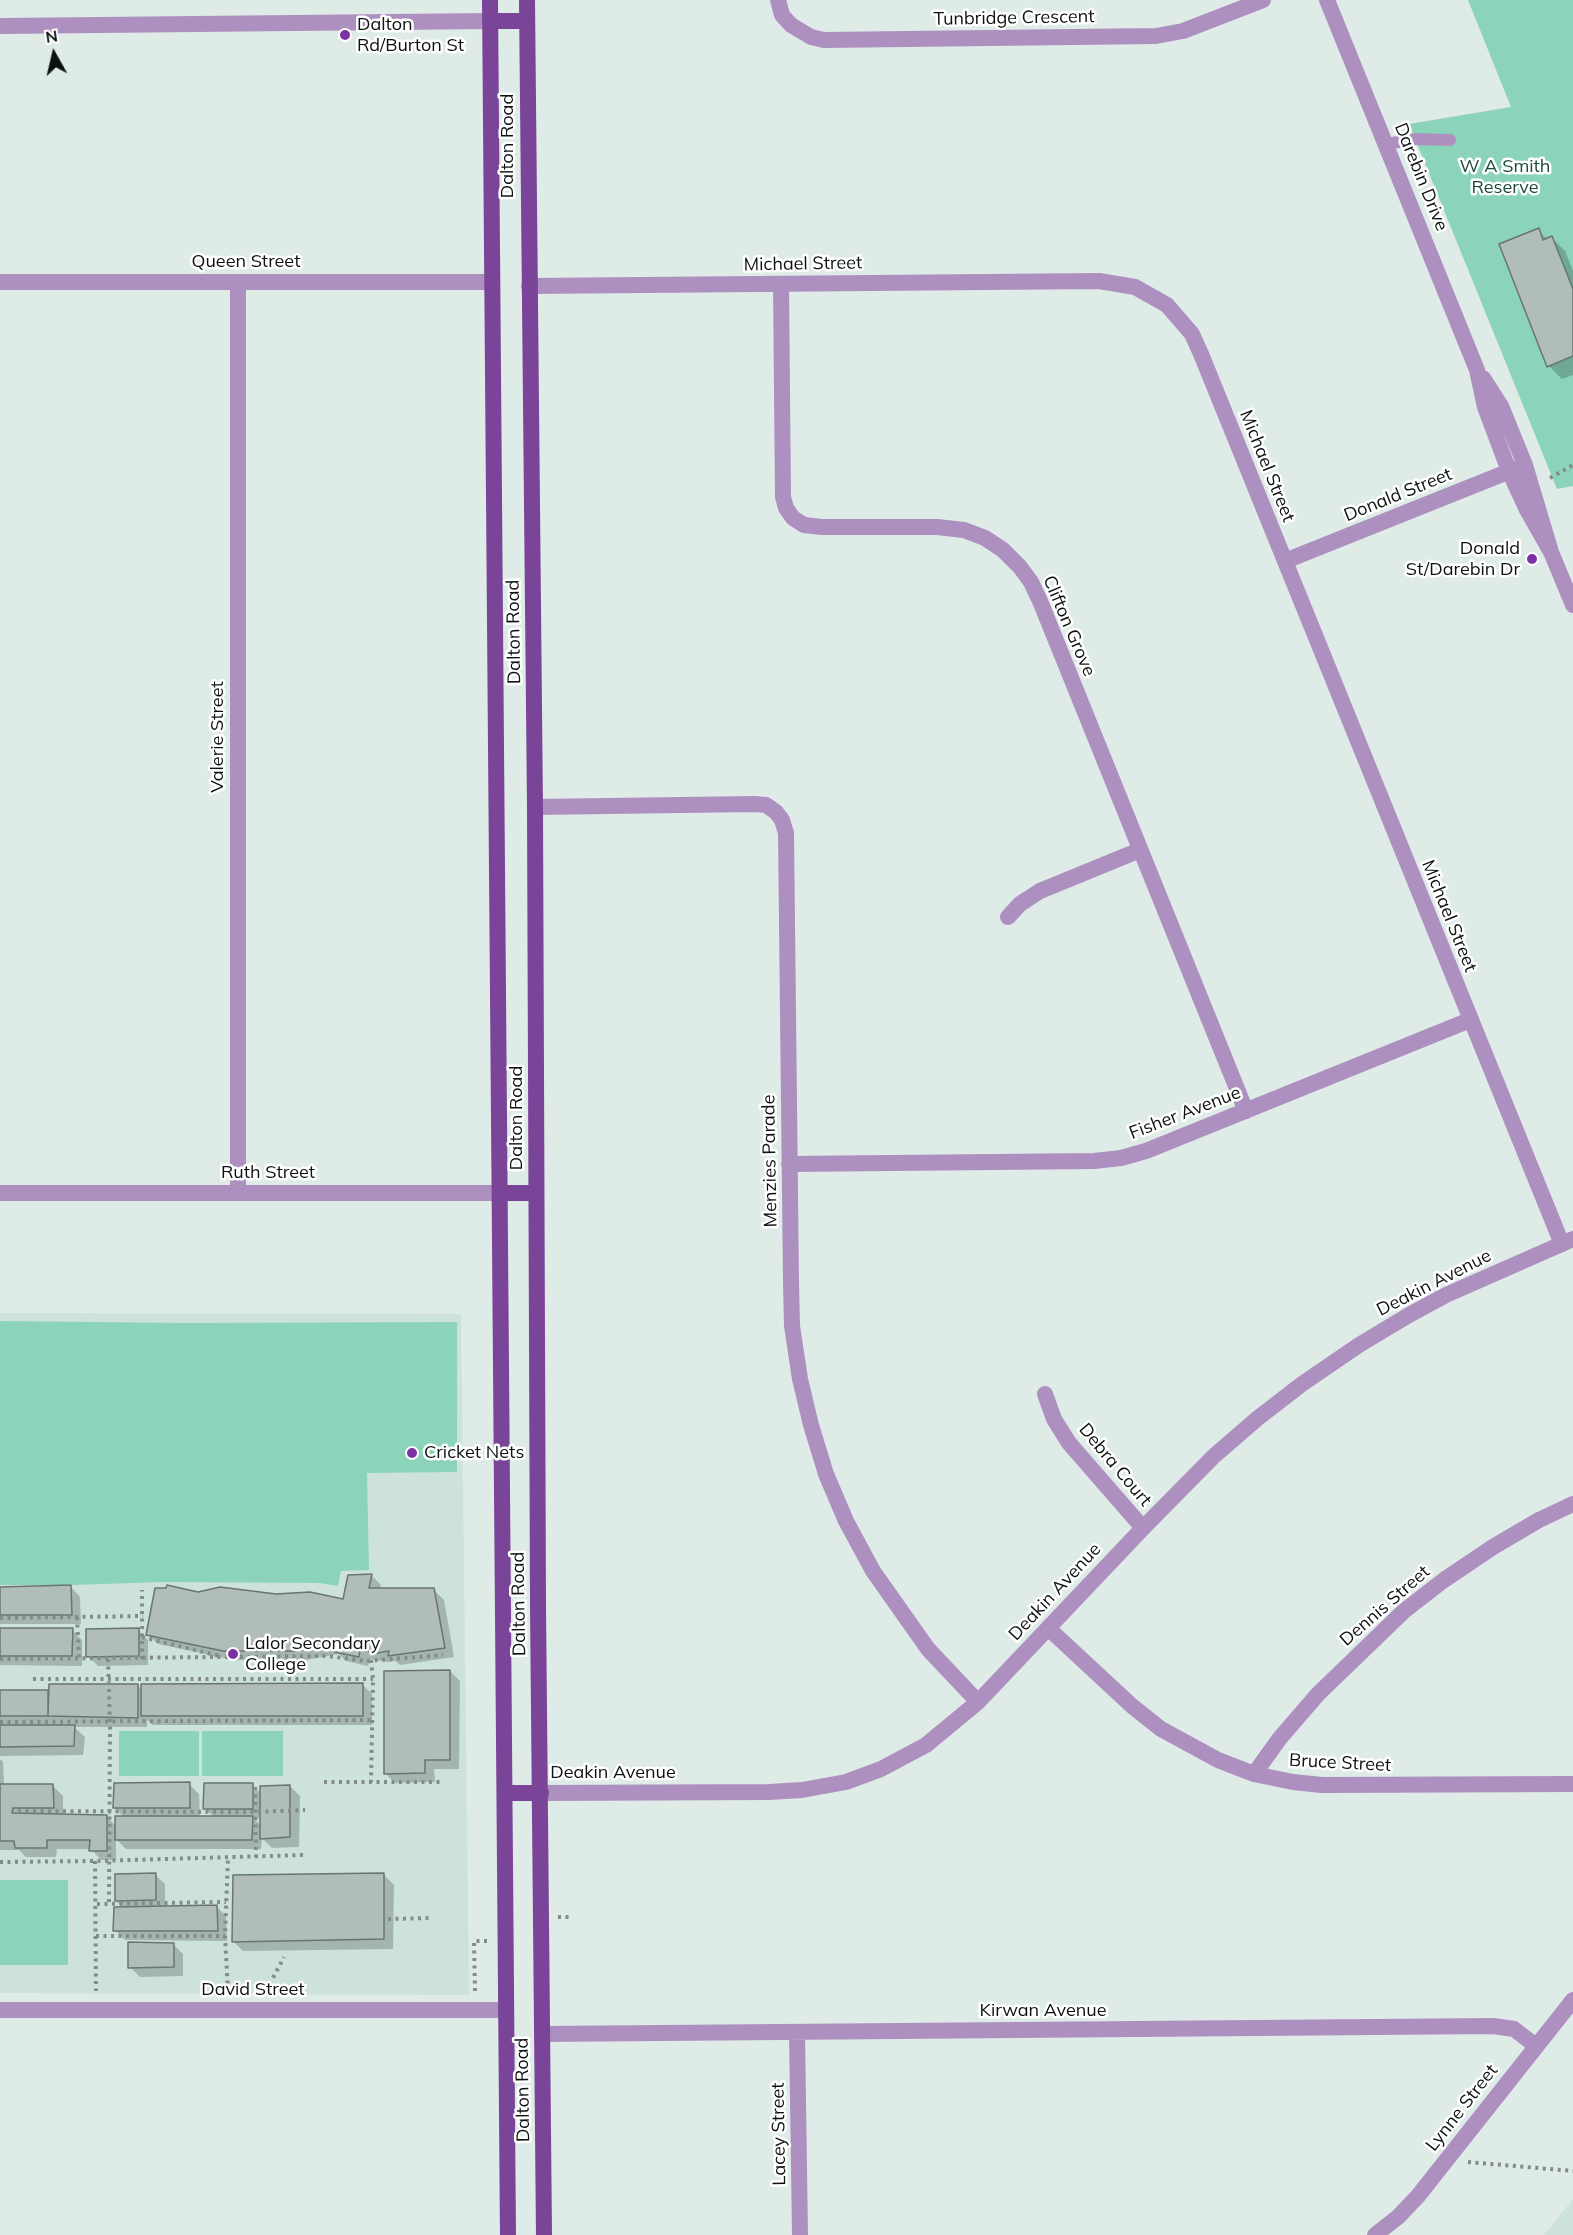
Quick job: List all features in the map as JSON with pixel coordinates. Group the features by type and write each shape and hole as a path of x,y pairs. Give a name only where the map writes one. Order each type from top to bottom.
{"main road":[{"name":"Dalton Road","path":"490,0 508,2235"},
{"name":"Dalton Road","path":"527,0 535,807 544,2235"},
{"path":"490,21 527,21"},
{"name":"Ruth Street","path":"500,1193 536,1193"},
{"name":"Deakin Avenue","path":"505,1793 541,1793"}],"street":[{"name":"Tunbridge Crescent","path":"778,0 782,15 791,25 804,34 824,40 1155,36 1183,32 1263,0"},
{"name":"Darebin Drive","path":"1327,0 1477,370 1485,406 1509,471 1526,508 1551,552"},
{"path":"0,26 490,21"},
{"name":"Michael Street","path":"529,286 1099,281 1135,287 1167,305 1192,334 1470,1020 1567,1242"},
{"name":"Queen Street","path":"0,282 492,282"},
{"name":"Valerie Street","path":"238,282 238,1192"},
{"name":"Clifton Grove","path":"781,284 783,497 786,508 793,519 804,525 822,528 937,527 964,530 985,538 1011,558 1031,582 1246,1111"},
{"name":"Darebin Drive","path":"1477,370 1496,398 1525,465 1551,552 1573,605"},
{"name":"Donald Street","path":"1285,561 1525,465"},
{"name":"Menzies Parade","path":"535,807 755,804 766,805 777,812 782,820 786,833 792,1326 800,1379 826,1474 846,1521 873,1572 928,1649 978,1702"},
{"path":"1008,917 1020,903 1040,891 1140,850"},
{"name":"Fisher Avenue","path":"789,1164 1094,1161 1121,1158 1146,1151 1470,1020"},
{"name":"Ruth Street","path":"0,1193 500,1193"},
{"name":"Deakin Avenue","path":"541,1793 802,1790 846,1782 881,1769 926,1745 978,1702 1143,1528 1214,1456 1258,1418 1340,1358 1446,1295 1567,1242"},
{"name":"Debra Court","path":"1045,1394 1054,1419 1069,1443 1143,1528"},
{"name":"Dennis Street","path":"1254,1774 1280,1738 1318,1694 1404,1611 1493,1546 1573,1504"},
{"name":"Bruce Street","path":"1048,1628 1132,1706 1161,1729 1218,1760 1254,1774 1322,1785 1573,1784"},
{"name":"Lynne Street","path":"1375,2235 1398,2217 1418,2196 1573,2000"},
{"name":"David Street","path":"0,2010 506,2010"},
{"name":"Kirwan Avenue","path":"542,2034 1493,2026 1514,2029 1536,2046"},
{"name":"Lacey Street","path":"797,2032 800,2235"}],"lane":[{"path":"1387,144 1416,139 1450,140"}],"path":[{"path":"1550,478 1573,465"},
{"path":"142,1590 142,1659"},
{"path":"0,1618 143,1616"},
{"path":"77,1617 79,1659"},
{"path":"142,1637 226,1657"},
{"path":"0,1659 328,1656 371,1660 443,1655"},
{"path":"108,1659 109,1904"},
{"path":"371,1660 373,1679 371,1782"},
{"path":"33,1679 373,1679"},
{"path":"0,1722 372,1720"},
{"path":"324,1782 441,1782"},
{"path":"255,1787 256,1857"},
{"path":"18,1811 256,1812 305,1810"},
{"path":"0,1862 304,1855"},
{"path":"228,1858 225,1936 228,1991"},
{"path":"95,1861 96,1991"},
{"path":"97,1904 226,1902"},
{"path":"388,1918 432,1918"},
{"path":"96,1936 225,1936"},
{"path":"266,1991 284,1957"},
{"path":"1468,2162 1573,2171"}],"shaded area":[{"name":"Lalor Secondary College","path":"0,1313 461,1314 469,1995 0,1993"},
{"path":"1573,2199 1573,2235 1544,2235"}],"green space":[{"name":"W A Smith Reserve","path":"1468,0 1573,0 1573,486 1557,489 1409,124 1511,107"},
{"path":"0,1321 457,1322 457,1472 367,1473 369,1570 341,1571 338,1586 320,1583 164,1582 0,1585"},
{"path":"119,1731 199,1731 199,1776 119,1776"},
{"path":"202,1731 283,1731 283,1776 202,1776"},
{"path":"0,1880 68,1880 68,1965 0,1965"}],"building":[{"path":"1539,228 1543,240 1552,236 1573,289 1573,356 1547,367 1499,244"},
{"path":"372,1574 369,1588 434,1588 445,1648 388,1656 389,1651 377,1653 360,1650 359,1657 334,1652 335,1644 295,1651 223,1651 146,1635 155,1588 166,1588 167,1585 198,1592 220,1587 276,1594 310,1592 343,1599 348,1575"},
{"path":"71,1585 72,1615 0,1615 0,1587"},
{"path":"0,1628 73,1628 72,1656 0,1656"},
{"path":"139,1628 139,1656 86,1657 86,1629"},
{"path":"450,1670 450,1760 425,1760 425,1773 384,1774 384,1671"},
{"path":"363,1683 363,1716 141,1716 141,1684"},
{"path":"49,1684 138,1684 138,1718 48,1716"},
{"path":"0,1690 48,1690 48,1716 0,1716"},
{"path":"0,1725 75,1725 74,1746 0,1747"},
{"path":"190,1782 190,1808 113,1808 114,1783"},
{"path":"204,1783 253,1783 253,1809 203,1809"},
{"path":"0,1784 53,1784 54,1808 13,1808 12,1813 107,1815 107,1851 89,1851 90,1840 47,1840 47,1848 15,1848 14,1841 0,1841"},
{"path":"290,1785 290,1837 260,1839 260,1786"},
{"path":"115,1816 253,1816 252,1840 115,1840"},
{"path":"156,1873 156,1900 115,1901 115,1874"},
{"path":"384,1873 384,1939 232,1942 233,1875"},
{"path":"217,1905 218,1931 113,1931 114,1907"},
{"path":"128,1942 174,1943 174,1967 128,1968"}],"place":[{"name":"Dalton Rd/Burton St","path":"345,35"},
{"name":"Donald St/Darebin Dr","path":"1532,559"},
{"name":"Cricket Nets","path":"412,1453"},
{"name":"Lalor Secondary College","path":"233,1654"}]}
